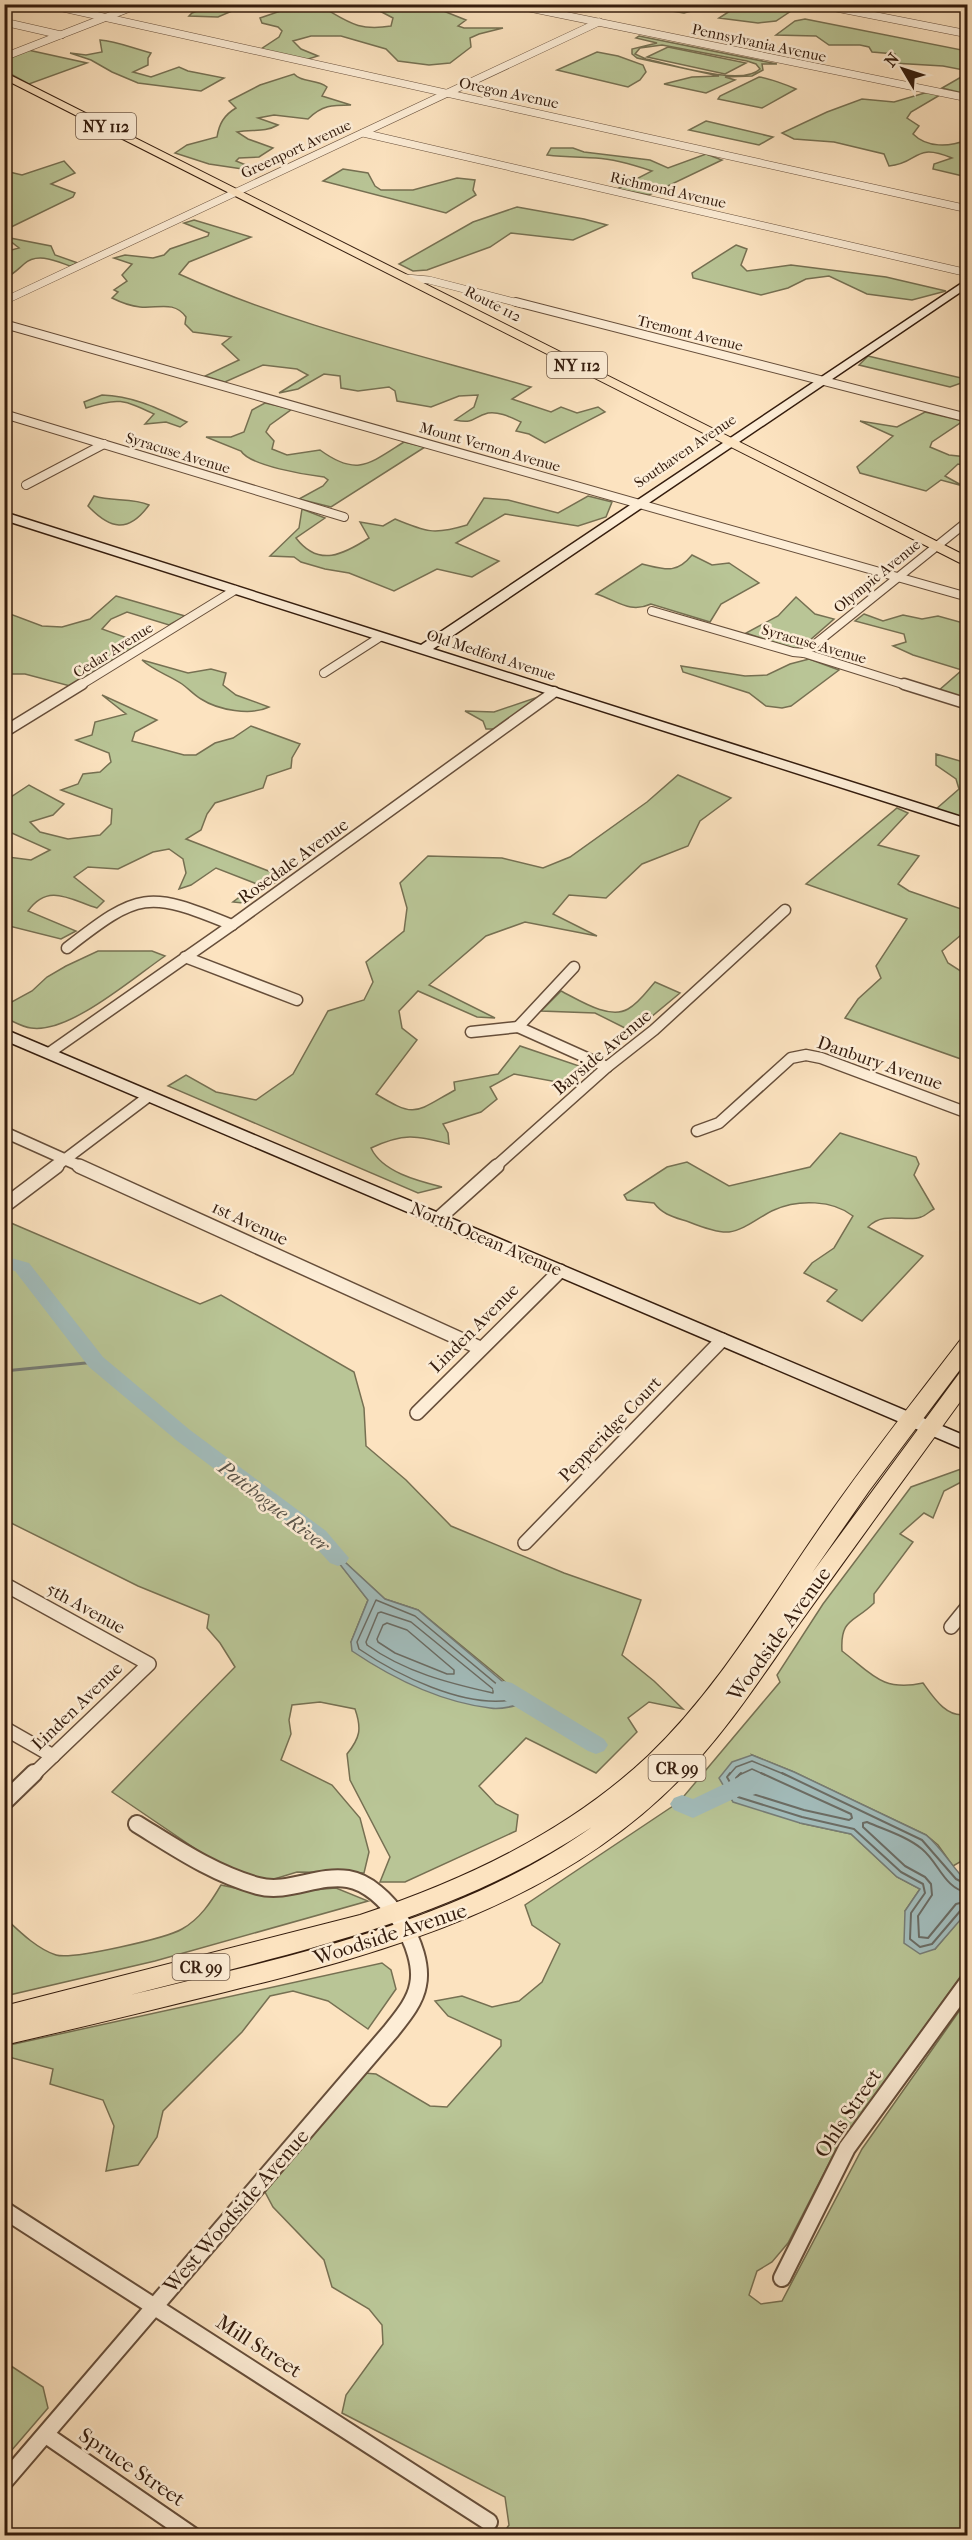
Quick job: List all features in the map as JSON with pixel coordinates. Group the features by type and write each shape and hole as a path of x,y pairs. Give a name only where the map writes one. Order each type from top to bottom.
{"main road":[{"name":"Route 112","path":"4,75 968,563"},
{"name":"CR 99","path":"920,1424 968,1344"},
{"name":"CR 99","path":"920,1424 968,1376"},
{"name":"Woodside Avenue","path":"4,2035 291,1966 402,1924 534,1851 608,1801 655,1762 696,1719 719,1690 827,1534 920,1424"},
{"name":"Woodside Avenue","path":"4,2017 361,1926 402,1924"}],"street":[{"name":"Oregon Avenue","path":"45,4 968,209"},
{"path":"4,57 140,4"},
{"name":"Pennsylvania Avenue","path":"510,4 968,98"},
{"path":"816,4 968,34"},
{"path":"4,22 62,35"},
{"name":"Greenport Avenue","path":"4,301 599,22"},
{"name":"Richmond Avenue","path":"363,133 968,273"},
{"name":"Tremont Avenue","path":"406,278 436,282 968,418"},
{"name":"Southaven Avenue","path":"422,650 968,282"},
{"name":"Mount Vernon Avenue","path":"4,324 968,597"},
{"name":"Syracuse Avenue","path":"4,414 344,517"},
{"path":"26,485 104,444"},
{"name":"Old Medford Avenue","path":"4,516 968,824"},
{"name":"Olympic Avenue","path":"804,653 968,521"},
{"name":"Cedar Avenue","path":"4,732 235,590"},
{"name":"Syracuse Avenue","path":"652,610 793,652 804,653 968,704"},
{"path":"324,673 380,637"},
{"name":"Rosedale Avenue","path":"49,1053 232,925 554,692"},
{"path":"67,948 117,911 134,903 158,901 178,904 232,925"},
{"name":"Bayside Avenue","path":"438,1219 607,1067 654,1030 785,910"},
{"path":"185,957 297,1000"},
{"path":"518,1027 574,967"},
{"path":"471,1032 518,1027 607,1067"},
{"name":"North Ocean Avenue","path":"4,1034 968,1445"},
{"name":"Danbury Avenue","path":"697,1131 719,1123 791,1058 806,1056 821,1058 968,1113"},
{"path":"4,1206 149,1096"},
{"name":"1st Avenue","path":"4,1132 480,1348"},
{"name":"Linden Avenue","path":"417,1413 560,1271"},
{"name":"Pepperidge Court","path":"525,1543 722,1340"},
{"name":"5th Avenue","path":"4,1584 149,1664"},
{"path":"951,1627 968,1606"},
{"name":"Linden Avenue","path":"4,1802 149,1664"},
{"path":"4,1728 53,1756"},
{"path":"136,1824 218,1873 265,1888 328,1879 351,1879 369,1887 402,1924"},
{"name":"West Woodside Avenue","path":"4,2482 353,2075 410,2004 416,1994 420,1973 417,1954 402,1924"},
{"name":"Ohls Street","path":"782,2278 847,2148 968,1982"},
{"name":"Mill Street","path":"4,2210 489,2522"},
{"name":"Spruce Street","path":"46,2435 193,2535"}],"green space":[{"path":"426,4 466,20 458,26 464,28 503,28 470,38 471,47 450,63 429,65 398,61 386,49 341,36 311,36 293,41 301,49 318,56 305,60 261,49 279,37 282,31 278,27 262,23 260,18 298,5 331,5 324,8 348,22 355,25 380,27 391,26 393,18 376,9 386,5"},
{"path":"213,5 246,5 218,17 189,16"},
{"path":"585,5 714,5 684,13 646,7 631,9"},
{"path":"714,5 800,5 776,21 758,23 719,18 730,11 726,6"},
{"path":"805,19 967,51 967,94 942,88 963,76 964,70 943,66 893,63 895,54 872,52 869,47 860,45 829,45 816,36 776,35 795,21"},
{"path":"639,36 777,64 762,64 763,70 752,76 725,77 735,80 706,93 664,84 692,77 719,76 706,73 738,76 751,74 760,69 756,64 747,61 662,45 640,48 635,54 646,59 700,72 637,58 632,54 632,49 657,43 636,38"},
{"path":"100,40 151,53 148,65 133,72 151,77 179,67 224,78 201,91 138,83 91,60 70,53 86,55 102,52"},
{"path":"668,47 746,63 725,74 647,57"},
{"path":"28,50 87,63 29,84 5,71 5,59"},
{"path":"597,52 618,56 643,65 646,72 640,80 628,87 557,70"},
{"path":"294,74 301,79 327,87 322,96 351,105 328,107 308,119 274,115 258,118 278,125 263,130 237,132 248,139 273,148 259,157 239,158 236,161 263,172 209,164 175,153 187,145 217,137 223,120 236,108 229,101 260,85"},
{"path":"759,77 796,89 762,108 718,99 720,96"},
{"path":"928,92 940,95 911,112 907,118 919,126 913,134 925,142 938,145 967,140 967,177 933,169 934,164 952,158 939,154 923,153 889,166 884,154 834,142 794,139 782,133 862,99 894,102"},
{"path":"706,121 773,137 759,145 689,130"},
{"path":"551,148 573,148 584,152 650,160 668,168 706,154 722,160 649,195 617,189 652,171 610,160 547,155"},
{"path":"64,161 75,173 51,184 75,193 73,197 5,230 5,171 22,175"},
{"path":"343,169 368,173 375,186 381,190 413,190 457,178 475,180 473,190 476,195 446,213 323,181"},
{"path":"517,207 607,225 573,240 511,233 490,247 427,270 413,271 399,264 473,222"},
{"path":"194,220 251,237 189,262 179,274 221,292 308,323 531,387 512,399 551,412 561,407 577,413 598,407 605,412 545,443 529,434 516,431 521,422 501,414 488,413 467,421 455,420 474,407 478,395 459,396 431,407 397,401 395,391 389,387 358,391 341,388 340,376 324,374 298,389 279,393 308,375 297,369 263,365 225,382 205,376 239,360 222,344 231,337 193,332 185,324 186,317 171,307 137,306 112,298 118,292 114,290 127,281 122,275 132,264 114,258 125,255 153,258 164,255 170,249 208,236 209,233 184,223"},
{"path":"5,237 51,246 55,255 78,263 70,266 41,258 29,260 5,278 5,267 11,263 5,257 4,252 19,248"},
{"path":"736,245 747,249 741,265 747,271 791,265 886,277 946,291 912,300 867,294 829,276 806,279 788,288 761,295 693,278 692,273"},
{"path":"868,356 961,378 967,375 967,381 950,387 859,365"},
{"path":"102,395 136,401 187,422 180,427 166,422 145,424 154,414 128,403 114,401 86,408 84,402"},
{"path":"265,403 292,409 270,425 266,432 274,441 272,449 287,455 320,450 344,463 354,465 372,461 404,442 425,447 331,507 299,499 323,486 328,480 324,477 293,472 255,461 241,451 206,437 231,437 244,432 252,410"},
{"path":"925,412 963,421 932,442 930,447 949,455 967,457 967,466 958,464 945,476 963,486 941,480 926,491 860,473 857,467 893,436 860,421 897,427"},
{"path":"94,496 136,501 149,505 134,521 119,525 104,520 88,506"},
{"path":"588,496 612,502 606,517 578,526 505,514 456,543 499,561 472,577 437,569 394,591 349,573 325,569 301,562 294,557 270,556 299,528 302,509 325,518 296,538 314,553 332,555 350,549 369,538 360,522 383,526 395,519 415,527 438,531 467,525 484,498 508,500 558,513"},
{"path":"692,555 712,565 729,563 759,583 721,604 710,622 651,604 636,608 629,607 596,594 642,564 663,569 675,568 681,566"},
{"path":"116,596 185,616 169,625 127,612 111,619 102,629 141,643 70,686 25,674 5,674 5,612 42,626 62,627 90,619"},
{"path":"796,597 815,614 834,619 802,647 794,649 746,633 778,616"},
{"path":"864,614 883,621 903,615 922,619 938,616 967,624 964,635 968,637 967,701 937,692 962,670 913,655 893,646 906,642 904,634 855,621"},
{"path":"809,659 839,670 791,706 782,708 766,706 749,693 683,672 681,666 745,676 767,675 790,664"},
{"path":"142,660 188,673 211,669 226,673 223,685 236,695 269,707 262,710 244,711 216,706 201,699 182,684"},
{"path":"102,695 157,720 135,732 132,741 184,755 196,755 215,743 233,738 251,726 300,744 292,758 291,768 267,776 263,788 215,803 207,814 201,830 186,839 284,877 243,903 233,902 257,884 216,868 191,885 179,889 186,873 183,859 169,849 153,852 118,869 88,867 74,877 104,901 97,908 51,895 36,902 28,911 76,931 61,939 5,925 5,859 8,857 31,860 50,850 5,830 5,801 29,785 64,804 53,815 30,822 40,832 68,839 100,835 111,824 112,809 61,790 78,784 83,774 100,772 111,762 109,753 76,740 92,735 95,722 126,714"},
{"path":"544,695 494,729 486,729 483,721 465,711 494,712"},
{"path":"936,754 967,763 967,821 935,810 959,789 956,779 936,765"},
{"path":"678,775 731,798 700,821 688,846 642,864 606,898 569,895 553,914 597,936 525,922 486,936 429,985 495,1018 477,1017 418,991 399,1011 402,1028 417,1040 376,1094 408,1110 423,1108 455,1090 454,1082 498,1074 520,1046 585,1068 568,1084 514,1074 490,1087 497,1099 481,1112 443,1124 448,1133 449,1144 410,1137 392,1140 371,1148 383,1163 392,1169 442,1187 418,1193 168,1086 186,1075 216,1092 256,1100 293,1074 328,1011 364,1000 373,982 366,962 404,931 407,908 400,883 428,856 502,858 543,868 570,857 647,802"},
{"path":"897,808 908,813 878,845 919,856 898,884 909,891 967,911 967,930 942,951 948,963 962,972 967,971 967,1052 961,1059 845,1018 858,999 881,978 876,966 907,919 806,884"},
{"path":"98,951 152,951 165,956 82,1014 63,1022 46,1028 31,1028 5,1018 5,1001 10,1003 32,991 47,977"},
{"path":"655,982 680,993 633,1032 595,1013 541,1011 561,991 594,1008 620,1012 636,1004"},
{"path":"840,1133 916,1157 919,1164 914,1175 934,1209 921,1217 881,1219 868,1227 923,1256 862,1321 827,1301 837,1290 804,1273 812,1263 834,1248 853,1216 845,1211 826,1204 794,1204 774,1210 741,1229 725,1232 669,1215 654,1203 627,1200 624,1195 667,1167 687,1162 729,1186 810,1167"},
{"path":"4,1220 200,1304 221,1295 354,1372 364,1408 366,1446 406,1480 451,1526 564,1573 641,1600 622,1655 683,1709 649,1702 628,1718 637,1732 596,1773 526,1738 479,1786 496,1804 518,1815 516,1831 405,1882 380,1882 390,1857 350,1780 347,1754 359,1733 359,1722 355,1709 320,1702 292,1705 289,1720 291,1734 281,1760 332,1785 360,1818 369,1852 364,1873 297,1872 271,1880 228,1871 112,1792 235,1667 220,1643 207,1628 209,1615 138,1586 5,1520","holes":["324,1543 385,1599 418,1610 502,1679 526,1702 351,1642 368,1600"]},
{"path":"967,1468 967,1479 944,1491 933,1518 924,1513 900,1534 913,1542 874,1594 874,1603 846,1627 843,1632 842,1651 878,1679 897,1685 923,1683 941,1706 953,1713 967,1714 968,1852 960,1862 953,1866 938,1845 926,1835 794,1772 752,1755 800,1823 851,1834 897,1877 920,1889 905,1911 935,1949 967,1911 967,1968 837,2148 788,2243 772,2262 757,2271 749,2295 761,2304 782,2301 862,2149 967,2000 967,2535 502,2535 509,2525 505,2497 342,2413 346,2395 383,2344 382,2325 369,2309 332,2287 324,2260 273,2207 265,2192 364,2073 376,2074 430,2106 447,2107 501,2046 501,2040 448,2016 435,2001 462,1996 492,2007 519,2001 542,1982 560,1944 532,1925 525,1905 679,1802 780,1682 777,1675 823,1604 911,1487"},
{"path":"221,1885 262,1894 336,1888 368,1901 155,1961 5,1996 4,1917 28,1939 49,1952 65,1956 80,1954 140,1942 182,1929 200,1915"},
{"path":"382,1963 391,1970 396,1989 368,2029 328,2001 293,1991 270,1996 242,2032 163,2111 157,2137 138,2165 106,2171 114,2126 103,2100 50,2084 53,2069 5,2056 5,2046"},
{"path":"5,2362 43,2387 48,2408 5,2458"}],"water":[{"path":"320,1539 385,1599 418,1610 527,1702 495,1708 453,1700 400,1679 352,1651 351,1642 368,1600"},
{"path":"752,1755 794,1772 926,1835 937,1846 967,1882 968,1911 935,1949 920,1954 904,1943 905,1911 920,1889 897,1877 851,1834 800,1823 733,1802 719,1778 732,1762"}],"waterway":[{"name":"Patchogue River","path":"4,1262 22,1267 96,1362 183,1435 318,1536 338,1558"},
{"path":"4,1371 96,1362"},
{"name":"Patchogue River","path":"504,1689 596,1745"},
{"name":"Patchogue River","path":"682,1804 693,1809 743,1784 750,1787"}]}
